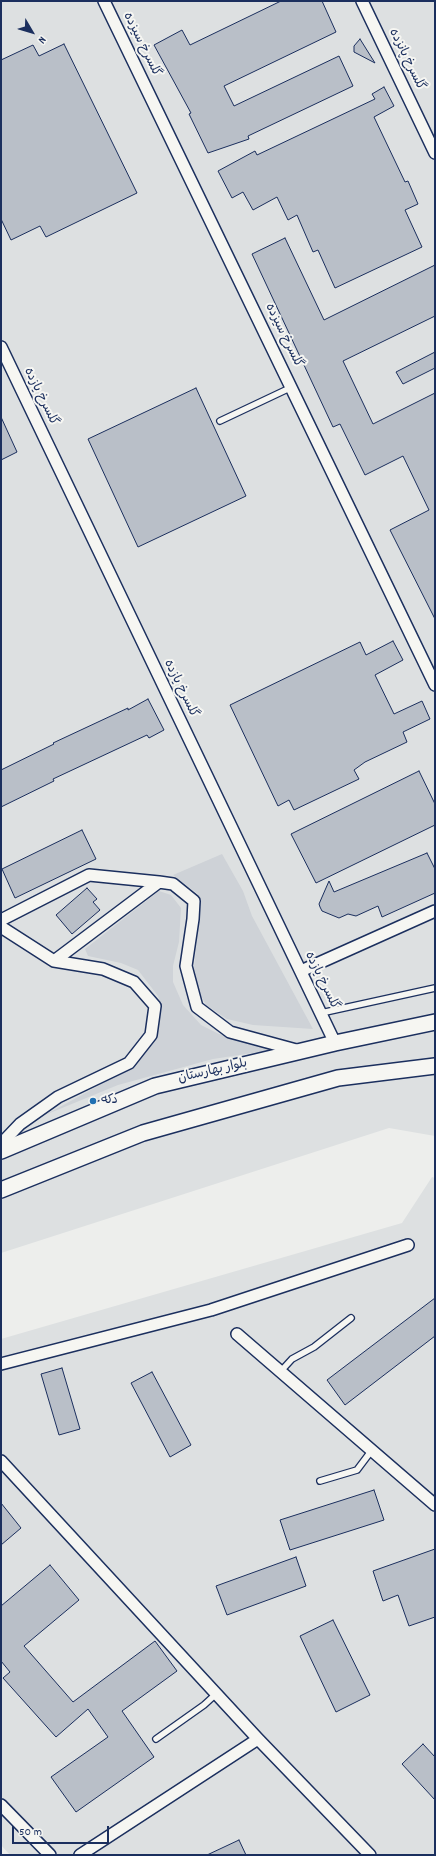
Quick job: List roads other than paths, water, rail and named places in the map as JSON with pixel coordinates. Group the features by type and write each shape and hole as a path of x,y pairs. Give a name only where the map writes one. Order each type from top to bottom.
{"street":[{"name":"گلسرخ سیزده","path":"104,1 293,387 435,685"},
{"name":"گلسرخ پانزده","path":"362,1 435,153"},
{"name":"گلسرخ یازده","path":"1,347 335,1043"},
{"path":"1,920 89,875 173,884 194,901 193,919 186,966 197,1007 230,1032 303,1051"},
{"path":"54,961 159,882"},
{"path":"301,972 435,911"},
{"path":"1,927 54,961 103,968 134,982 155,1006 151,1035 129,1063 58,1097 20,1124 1,1144"},
{"name":"بلوار بهارستان","path":"1,1151 155,1086 335,1043 435,1022"},
{"path":"1,1190 143,1133 338,1078 435,1066"},
{"path":"1,1364 211,1310 408,1245"},
{"path":"237,1334 435,1504"},
{"path":"1,1461 258,1739 370,1855"},
{"path":"80,1855 258,1739"},
{"path":"1,1804 50,1855"}],"lane":[{"path":"220,421 293,387"},
{"path":"321,1013 435,988"},
{"path":"281,1371 292,1359 314,1347 351,1318"},
{"path":"320,1481 357,1470 372,1450"},
{"path":"156,1739 204,1705 216,1694"}],"place":[{"name":"دکه","path":"93,1101"}]}
